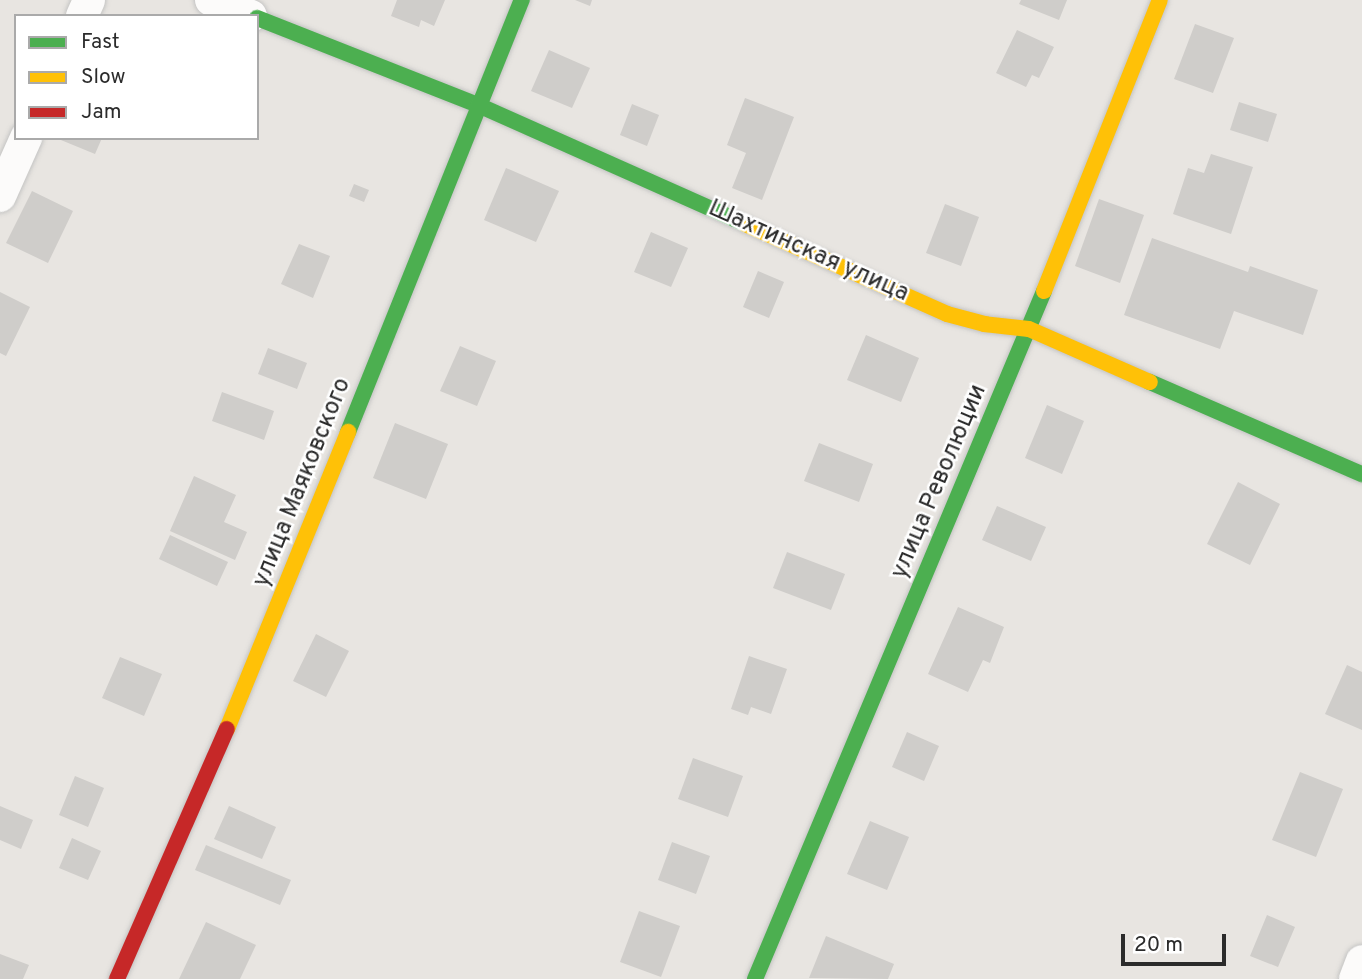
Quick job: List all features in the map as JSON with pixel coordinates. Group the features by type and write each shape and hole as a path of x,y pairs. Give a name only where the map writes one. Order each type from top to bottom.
{"street":[{"path":"211,0 246,14"},
{"name":"улица Маяковского","path":"117,979 248,680 522,0"},
{"name":"улица Революции","path":"755,979 1029,330 1160,0"},
{"name":"Шахтинская улица","path":"259,19 478,105 947,314 984,324 1029,330 1362,474"},
{"path":"0,197 25,140"},
{"path":"1355,979 1362,961"}],"building":[{"path":"397,0 445,0 434,26 421,20 419,27 391,16"},
{"path":"575,0 592,0 590,6"},
{"path":"1021,0 1067,0 1059,20 1019,4"},
{"path":"1195,24 1234,38 1213,93 1174,79"},
{"path":"1017,30 1054,47 1039,78 1032,75 1026,87 996,73"},
{"path":"549,50 590,68 572,108 531,91"},
{"path":"745,98 794,117 762,200 732,188 746,153 727,145"},
{"path":"1239,102 1277,114 1268,142 1230,130"},
{"path":"632,104 659,115 647,146 620,135"},
{"path":"61,140 101,140 95,154"},
{"path":"1211,154 1253,167 1231,234 1173,214 1188,168 1204,173"},
{"path":"506,168 559,191 536,242 484,220"},
{"path":"354,184 369,190 364,202 349,196"},
{"path":"32,191 73,211 48,263 6,243"},
{"path":"1099,199 1144,215 1120,283 1075,266"},
{"path":"945,204 979,217 961,266 926,253"},
{"path":"651,232 688,248 671,287 634,272"},
{"path":"1152,238 1248,272 1250,266 1318,290 1303,335 1234,311 1220,349 1124,315"},
{"path":"299,244 330,256 313,298 281,284"},
{"path":"758,271 784,282 769,318 743,307"},
{"path":"0,292 30,307 6,356 0,353"},
{"path":"866,335 919,358 901,402 847,380"},
{"path":"460,346 496,361 477,406 440,391"},
{"path":"268,348 307,363 297,389 258,374"},
{"path":"222,392 274,411 264,440 212,421"},
{"path":"1047,405 1084,421 1062,474 1025,458"},
{"path":"395,423 448,444 426,499 373,478"},
{"path":"819,443 873,464 859,502 804,481"},
{"path":"194,476 236,495 224,522 247,532 235,560 170,531"},
{"path":"1238,482 1280,504 1250,565 1207,544"},
{"path":"997,506 1046,527 1031,561 982,540"},
{"path":"170,535 228,562 217,586 159,559"},
{"path":"787,552 845,574 831,610 773,588"},
{"path":"958,607 1004,627 990,663 983,660 968,692 928,674"},
{"path":"316,634 349,651 326,697 293,681"},
{"path":"749,656 787,669 771,714 751,707 748,715 731,709"},
{"path":"120,657 162,674 144,716 102,698"},
{"path":"1347,665 1362,672 1362,730 1325,714"},
{"path":"907,732 939,746 924,781 892,767"},
{"path":"693,758 743,776 728,817 678,799"},
{"path":"1300,772 1343,789 1316,857 1272,840"},
{"path":"75,776 104,788 88,827 59,815"},
{"path":"0,806 33,820 21,849 0,840"},
{"path":"229,806 276,827 262,859 214,839"},
{"path":"870,821 909,837 887,890 847,874"},
{"path":"72,838 101,851 88,880 59,868"},
{"path":"672,842 710,856 696,894 658,880"},
{"path":"206,845 291,880 280,905 195,870"},
{"path":"639,911 680,926 661,977 620,962"},
{"path":"1267,915 1295,927 1278,967 1250,956"},
{"path":"206,922 256,945 240,979 179,979"},
{"path":"826,936 894,964 888,979 809,978"},
{"path":"0,954 29,965 23,979 0,979"}],"traffic: fast":[{"path":"348,432 522,0"},
{"path":"259,19 478,105 745,224"},
{"path":"755,979 1044,291"},
{"path":"1150,382 1362,474"}],"traffic: slow":[{"path":"1044,291 1160,0"},
{"path":"745,224 947,314 984,324 1029,329 1150,382"},
{"path":"227,729 348,432"}],"traffic: jam":[{"path":"117,979 227,729"}]}
